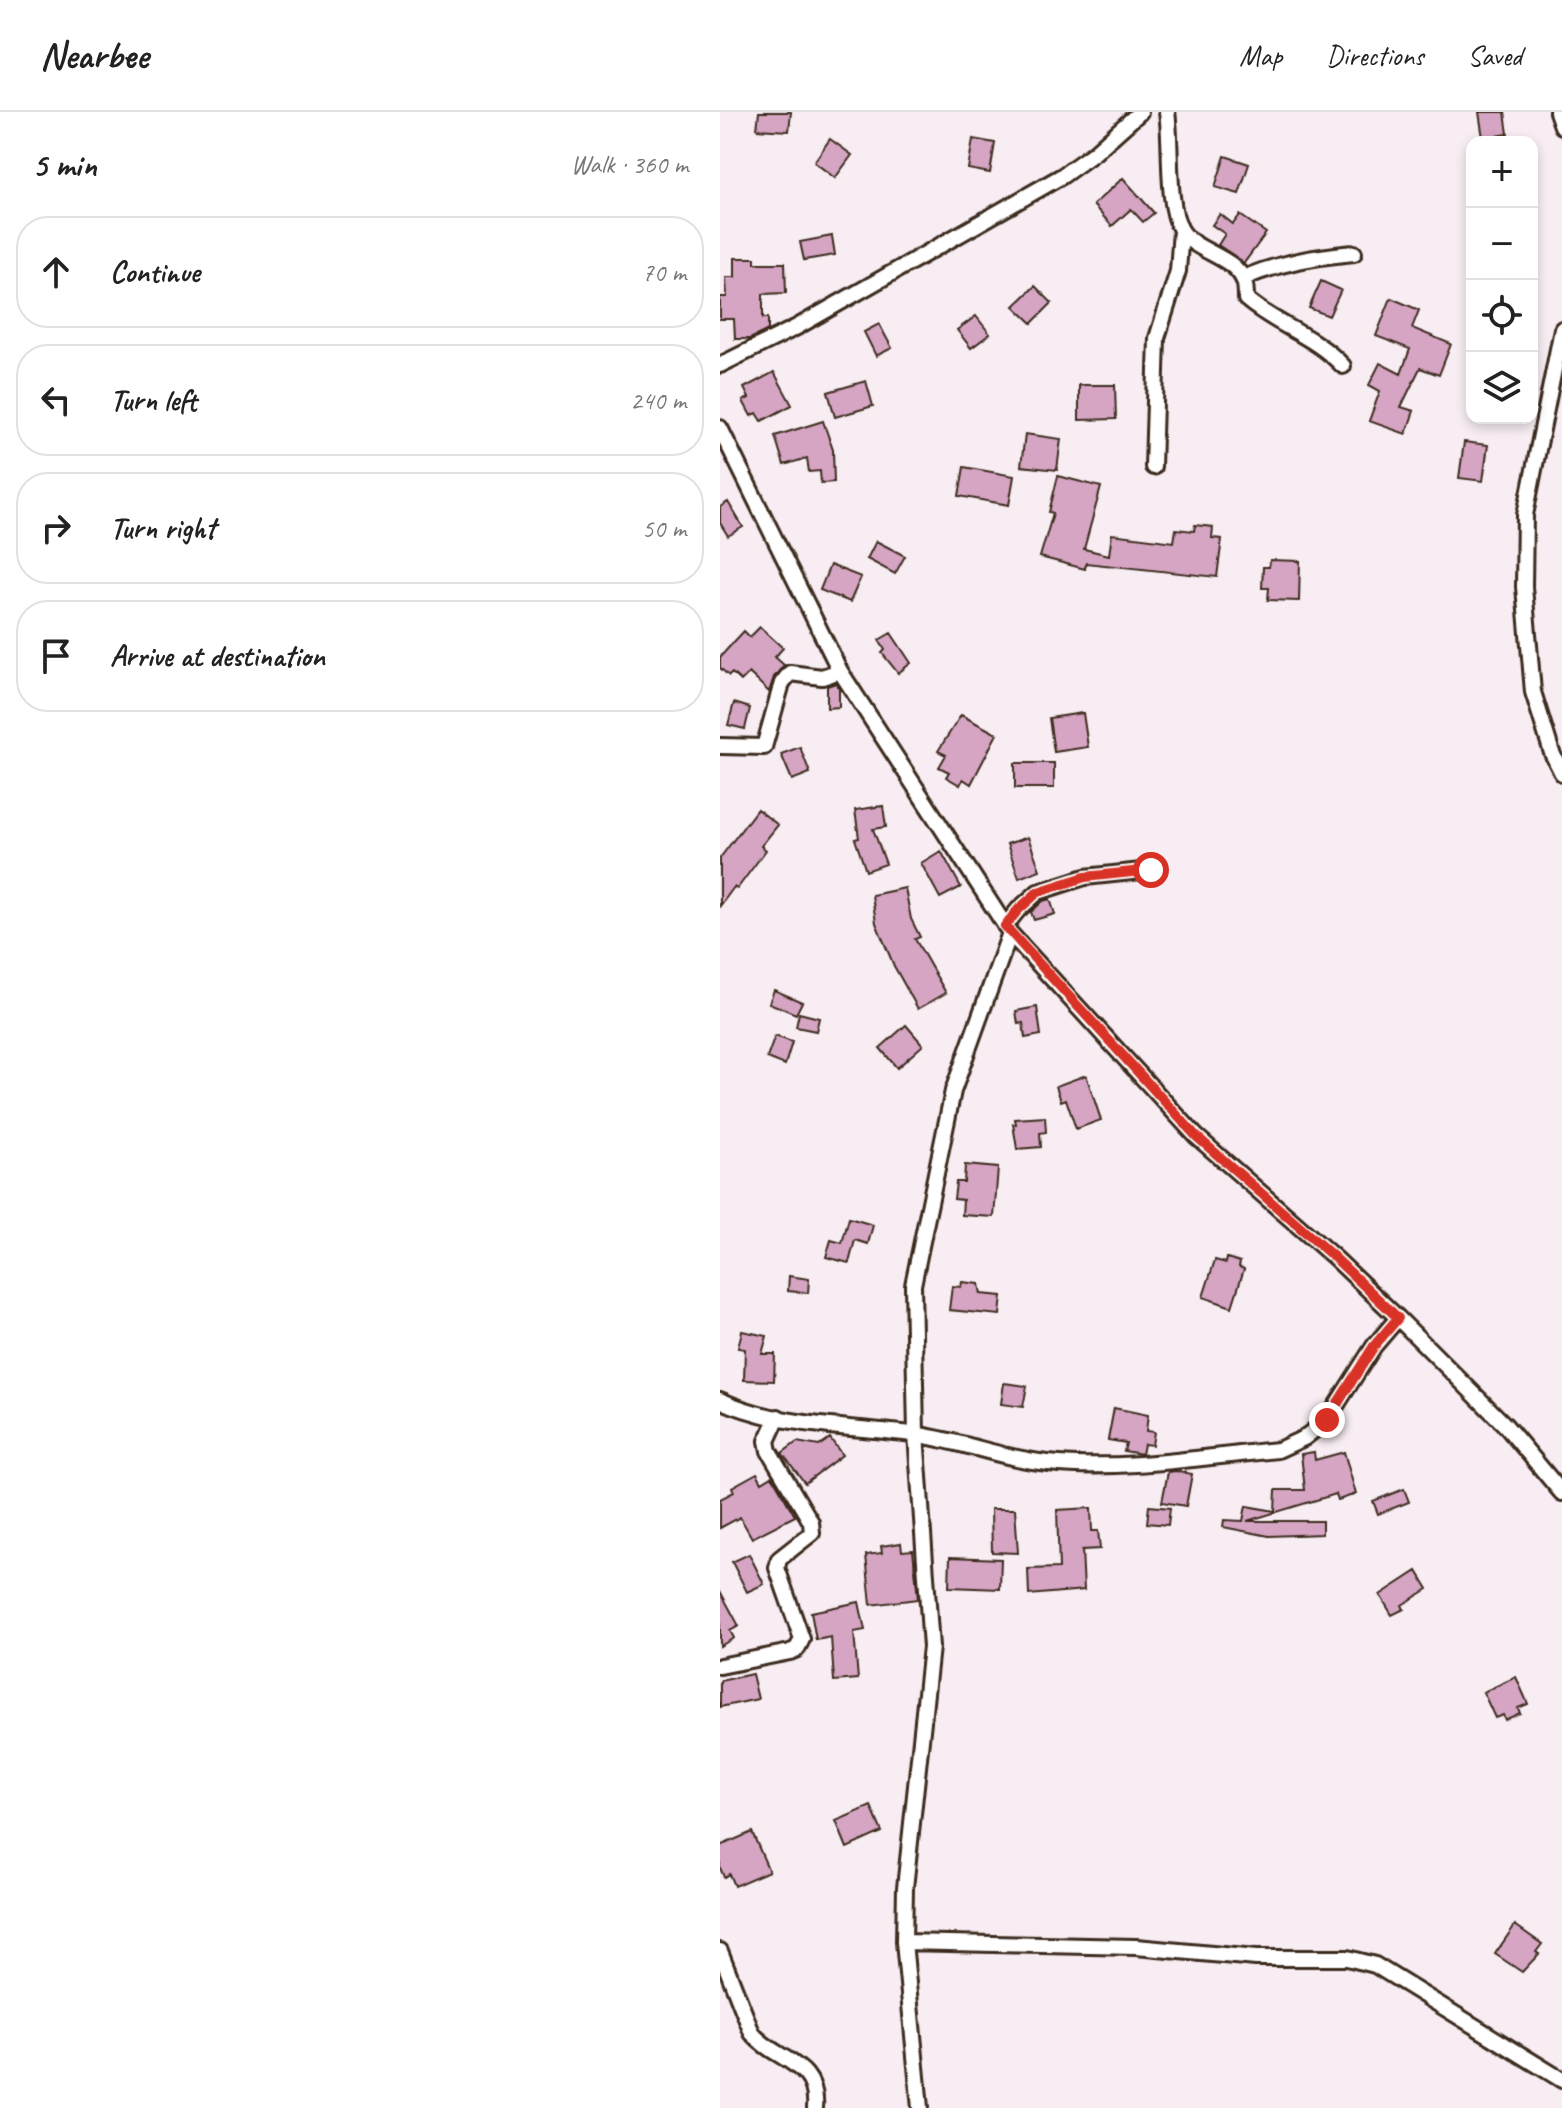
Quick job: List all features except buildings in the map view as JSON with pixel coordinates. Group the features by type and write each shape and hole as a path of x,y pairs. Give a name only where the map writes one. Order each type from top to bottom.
{"street":[{"path":"720,365 797,327 1062,176 1094,153 1140,112"},
{"path":"1167,112 1174,212 1181,230 1190,241 1222,259 1243,278 1246,299 1252,305 1315,340 1343,366"},
{"path":"1557,112 1562,126"},
{"path":"1153,467 1157,338 1178,271 1181,230"},
{"path":"1243,278 1306,257 1354,253"},
{"path":"1562,329 1525,515 1524,587 1533,692 1552,753 1562,773"},
{"path":"720,428 840,671 1008,930 1196,1136 1398,1318 1505,1425 1562,1493"},
{"path":"720,746 764,747 782,683 790,673 822,677 840,671"},
{"path":"920,2108 904,1942 905,1888 931,1647 916,1434 913,1285 953,1091 1008,930 1018,910 1038,892 1085,877 1151,870"},
{"path":"720,1400 799,1422 916,1434 1045,1463 1100,1467 1278,1450 1304,1438 1327,1420 1374,1346 1398,1318"},
{"path":"720,1666 790,1652 797,1649 802,1639 777,1568 779,1559 812,1533 811,1522 769,1451 767,1441 778,1417"},
{"path":"904,1942 1136,1947 1256,1958 1347,1958 1375,1965 1562,2080"},
{"path":"720,1951 752,2033 760,2044 785,2056 812,2083 816,2093 815,2108"}],"route":[{"path":"1151,870 1085,877 1038,892 1005,926 1196,1136 1398,1318 1374,1346 1327,1420"}]}
